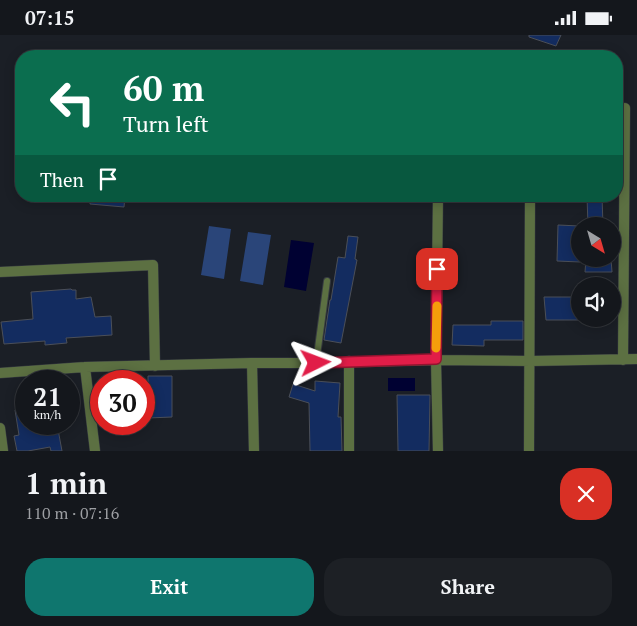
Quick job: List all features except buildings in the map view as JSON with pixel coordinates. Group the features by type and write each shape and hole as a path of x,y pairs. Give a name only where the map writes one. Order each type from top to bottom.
{"street":[{"path":"623,359 625,108"},
{"path":"438,202 436,359 438,451"},
{"path":"529,451 531,361 530,202"},
{"path":"0,272 153,265 155,366"},
{"path":"0,373 85,367 252,363 436,359 531,361 637,359"},
{"path":"349,361 350,451"},
{"path":"252,363 254,451"},
{"path":"85,367 95,451"},
{"path":"0,428 3,451"}],"lane":[{"path":"316,363 327,281"}],"shaded area":[{"path":"209,226 231,229 224,279 201,275"},
{"path":"248,232 271,235 263,285 240,281"},
{"path":"291,240 314,243 306,291 284,287"},
{"path":"388,378 415,378 415,391 388,391"}],"slow traffic":[{"path":"436,348 437,306"}],"route":[{"path":"316,363 436,359 437,269"}]}
